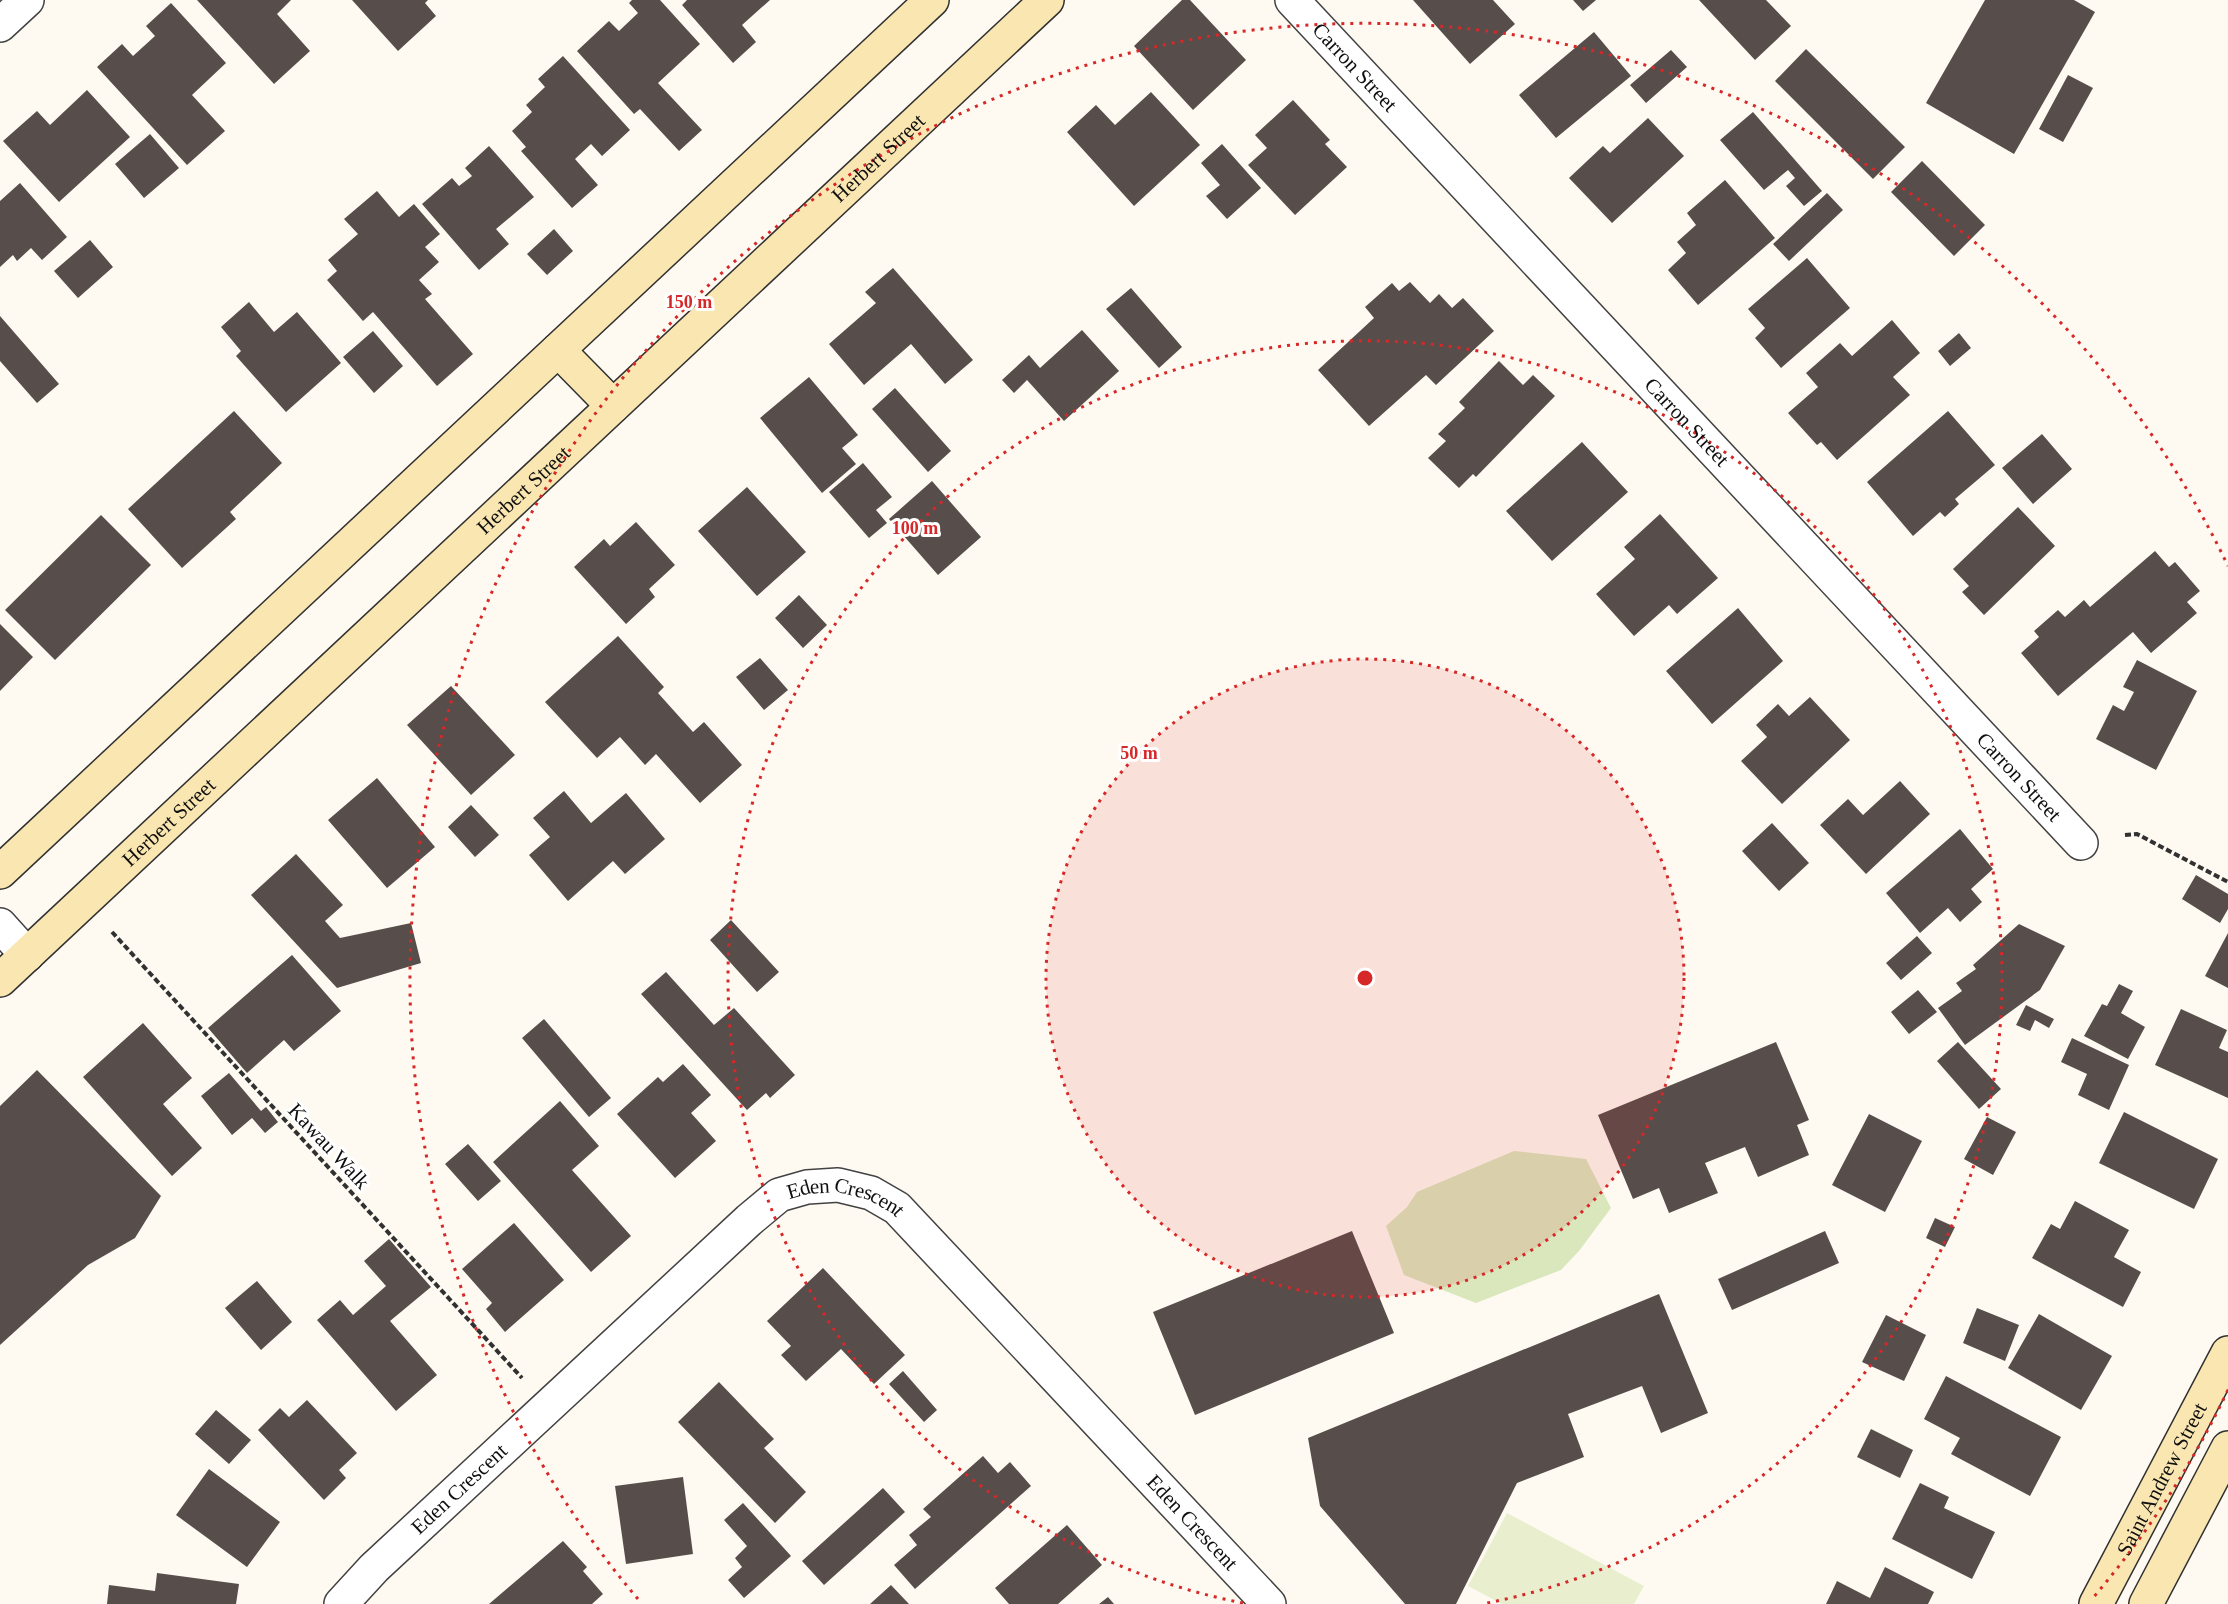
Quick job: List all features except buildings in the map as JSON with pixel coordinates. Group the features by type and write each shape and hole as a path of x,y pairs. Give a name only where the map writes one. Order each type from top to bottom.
{"street":[{"path":"0,26 27,0"},
{"path":"0,872 932,0"},
{"name":"Herbert Street","path":"0,980 1047,0"},
{"name":"Carron Street","path":"1292,0 2081,843"},
{"path":"558,350 613,406"},
{"path":"0,925 27,955"},
{"name":"Eden Crescent","path":"341,1604 374,1568 749,1220 779,1195 807,1187 838,1185 871,1193 897,1209 1269,1604"},
{"name":"Saint Andrew Street","path":"2096,1604 2228,1353"},
{"name":"Saint Andrew Street","path":"2146,1604 2228,1448"}],"path":[{"path":"2125,835 2137,834 2228,882"},
{"name":"Kawau Walk","path":"112,932 523,1380"}],"green space":[{"path":"1514,1151 1586,1159 1611,1208 1579,1251 1561,1270 1476,1303 1404,1275 1386,1226 1407,1207 1417,1192"},
{"path":"1507,1513 1644,1586 1634,1604 1502,1604 1468,1586"}]}
